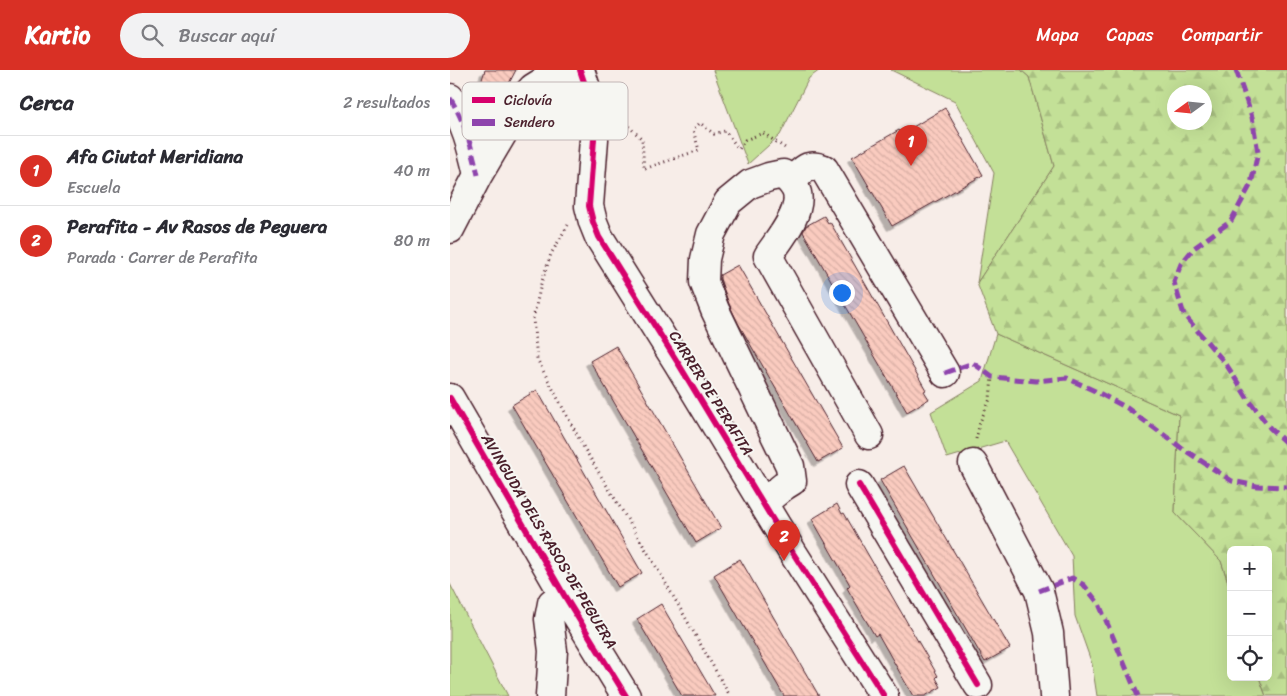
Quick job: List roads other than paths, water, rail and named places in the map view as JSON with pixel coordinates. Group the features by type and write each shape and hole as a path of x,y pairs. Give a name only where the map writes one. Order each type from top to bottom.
{"street":[{"path":"525,82 530,70"},
{"path":"543,82 550,78 582,76"},
{"path":"450,98 462,122"},
{"path":"469,140 478,175"},
{"path":"450,228 499,140"},
{"name":"CARRER DE PERAFITA","path":"594,140 589,206 598,236 884,696"},
{"path":"869,435 768,256 789,225 797,205 797,193 791,182 807,167 816,166 824,169 945,373"},
{"name":"CARRER DE PERAFITA","path":"763,503 792,482 790,466 715,310 704,282 705,259 711,234 728,202 750,184 769,177 783,174 791,182"},
{"name":"AVINGUDA DELS RASOS DE PEGUERA","path":"450,398 564,595 626,696"},
{"path":"973,464 1039,592 1049,633 1054,696"},
{"path":"858,485 978,685"},
{"path":"550,696 553,651 549,619 552,603 564,595"}],"place":[{"name":"Afa Ciutat Meridiana","path":"911,166"},
{"name":"Perafita - Av Rasos de Peguera","path":"784,561"}]}
